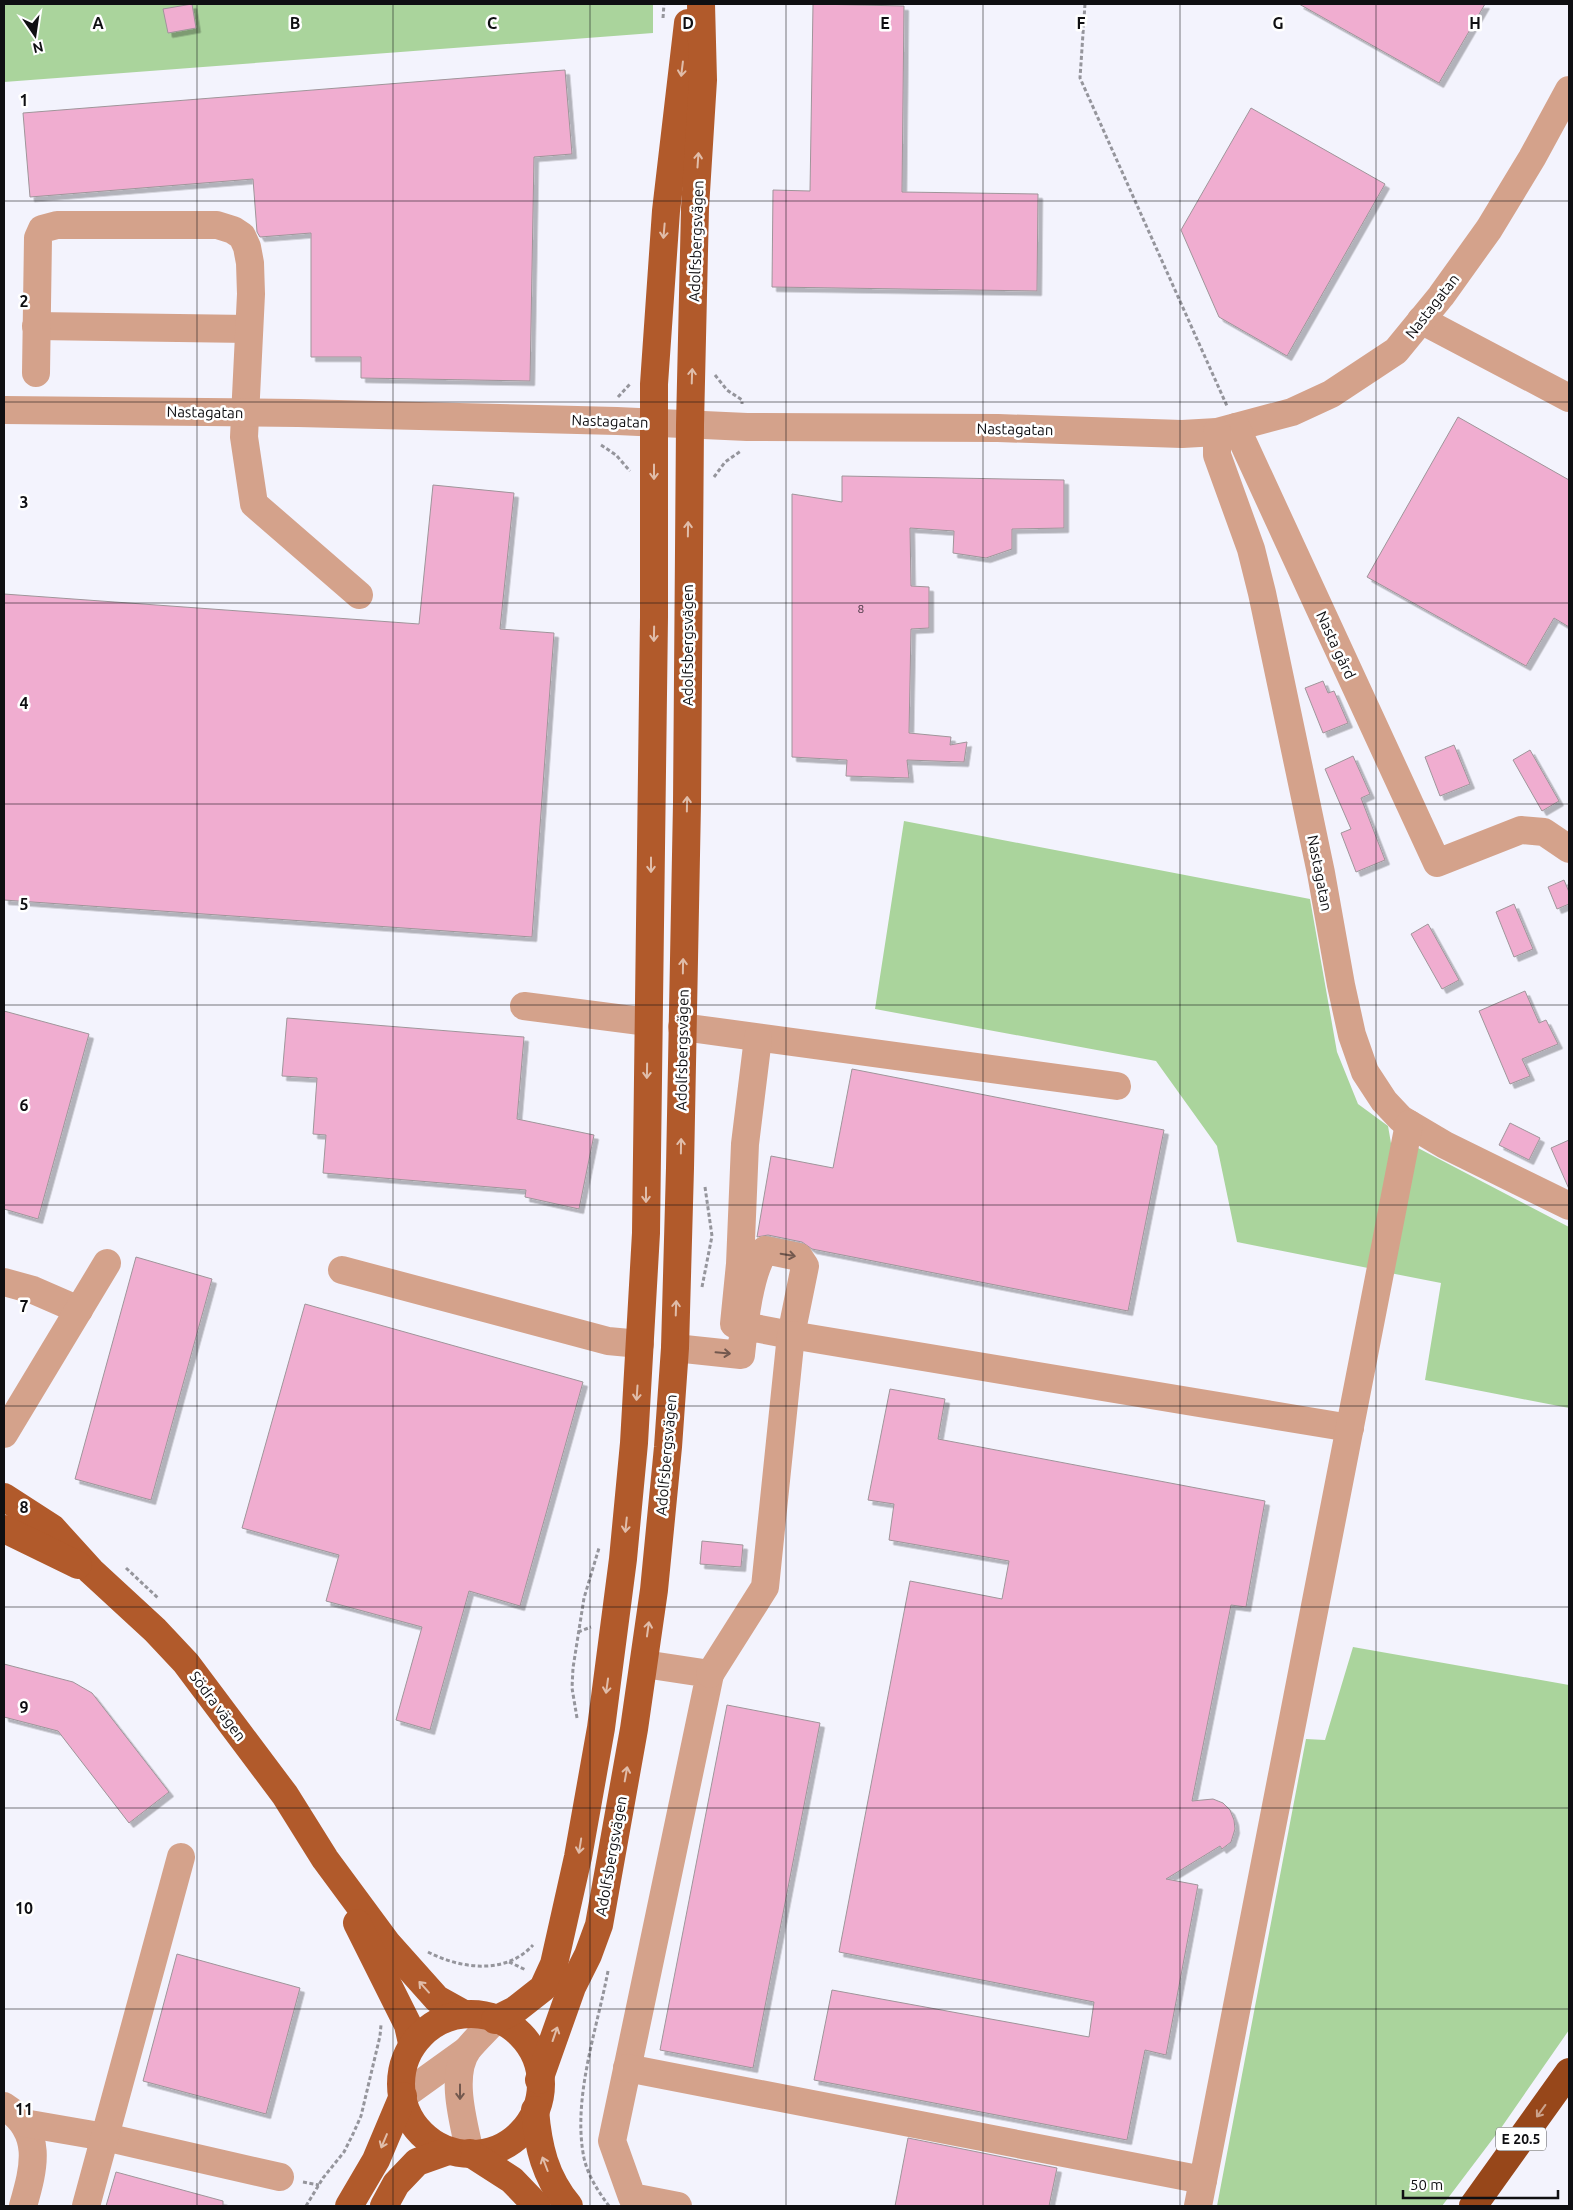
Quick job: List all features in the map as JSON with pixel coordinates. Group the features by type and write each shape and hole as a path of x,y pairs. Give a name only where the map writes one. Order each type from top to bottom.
{"highway":[{"name":"E 20.5","path":"1473,2206 1569,2072"}],"main road":[{"name":"Adolfsbergsvägen","path":"495,2020 514,2010 543,1988 554,1964 578,1857 611,1658 631,1476 646,1233 654,616 654,384 666,211 691,4"},
{"name":"Adolfsbergsvägen","path":"539,2080 572,1987 588,1955 599,1925 644,1664 654,1590 667,1457 675,1348 679,1235 690,425 695,208 703,80 701,4"},
{"path":"648,1022 682,1027"},
{"path":"640,1344 675,1348"},
{"name":"Södra vägen","path":"4,1497 52,1528 91,1571 155,1630 186,1663 285,1795 325,1859 387,1943 427,1990 437,1999 464,2014"},
{"name":"Södra vägen","path":"8,1534 91,1571"},
{"path":"611,1658 644,1664"},
{"name":"Södra vägen","path":"325,1859 408,2025 412,2043"},
{"path":"349,2206 376,2160 403,2096 406,2064 412,2043 431,2025 464,2014 478,2015 506,2025 526,2041 534,2055 539,2080 535,2110 524,2132 504,2146 492,2151 459,2152 417,2162 396,2184 384,2206"},
{"path":"403,2096 406,2109 417,2129 433,2146 459,2152 512,2180 537,2206"},
{"path":"535,2110 538,2144 545,2165 569,2206"}],"street":[{"name":"Nastagatan","path":"4,410 245,412 690,425 998,428 1182,434 1226,430 1292,412 1331,394 1396,351 1489,229 1532,158 1569,90"},
{"path":"36,373 38,238 42,229 57,225 217,225 233,230 242,236 248,247 251,294 244,437 254,504 359,595"},
{"path":"1421,320 1569,398"},
{"path":"36,326 249,329"},
{"name":"Nastagatan","path":"1226,430 1217,456 1251,549 1262,593 1321,873 1352,1035 1365,1072 1384,1102 1400,1119 1445,1145 1569,1206"},
{"name":"Nasta gård","path":"1226,430 1437,864 1521,830 1544,832 1569,849"},
{"path":"524,1006 648,1022"},
{"path":"682,1027 1117,1086"},
{"path":"758,1038 745,1144 740,1264 734,1324 745,1324 791,1335 1350,1428"},
{"path":"1198,2206 1409,1124"},
{"path":"675,1348 741,1355 745,1324 758,1260 764,1250 799,1257 805,1266 791,1335 765,1587 710,1674 612,2141 632,2197 678,2206"},
{"path":"4,1434 107,1263"},
{"path":"342,1270 608,1341 640,1344"},
{"path":"4,1282 33,1290 79,1310"},
{"path":"644,1664 710,1674"},
{"path":"86,2206 181,1857"},
{"path":"403,2096 467,2050 495,2020"},
{"path":"459,2152 460,2068 467,2050"},
{"path":"627,2068 1203,2180"},
{"path":"14,2115 105,2138 280,2177"},
{"path":"14,2115 32,2140 34,2159 23,2206"}],"path":[{"path":"1085,4 1080,78 1226,430"},
{"path":"713,371 726,390 742,400 742,405"},
{"path":"711,486 718,470 725,462 741,451 742,445"},
{"path":"701,1291 712,1236 704,1184"},
{"path":"578,1721 572,1688 578,1632 584,1598 600,1544"},
{"path":"578,1632 596,1625"},
{"path":"429,1952 464,1966 495,1965 518,1958 538,1939"},
{"path":"306,2206 323,2178 344,2152 353,2134 360,2116 380,2036"}],"green space":[{"path":"4,4 653,4 653,33 4,82"},
{"path":"904,821 1310,899 1337,1052 1358,1104 1388,1126 1392,1149 1368,1268 1237,1242 1217,1146 1156,1061 875,1009"},
{"path":"1418,1148 1569,1227 1569,1408 1425,1380 1441,1283 1390,1273 1410,1162"},
{"path":"1353,1647 1569,1685 1569,2030 1501,2128 1442,2206 1217,2206 1306,1739 1325,1740"}],"building":[{"path":"192,4 196,28 168,33 163,9"},
{"path":"813,4 904,6 902,192 1038,194 1037,291 772,287 773,190 810,191"},
{"path":"1299,4 1485,4 1439,83"},
{"path":"565,70 572,154 534,157 530,381 361,378 361,357 311,357 311,233 260,237 257,232 253,179 30,197 23,113"},
{"path":"1251,108 1385,184 1287,356 1219,317 1181,230"},
{"path":"1458,417 1569,480 1569,627 1554,618 1526,666 1367,577"},
{"path":"842,476 1064,480 1064,528 1012,529 1012,549 986,558 953,553 954,531 910,528 911,586 929,587 929,628 911,629 909,733 951,737 950,745 967,742 964,762 907,760 909,778 846,776 847,760 792,757 792,494 842,502"},
{"path":"433,485 514,493 500,629 554,633 532,937 4,900 4,594 419,624"},
{"path":"1323,681 1328,693 1334,691 1348,723 1323,733 1305,688"},
{"path":"1454,745 1470,784 1440,796 1425,757"},
{"path":"1530,750 1559,801 1542,811 1513,760"},
{"path":"1353,756 1370,794 1361,798 1385,860 1356,872 1341,833 1351,829 1325,769"},
{"path":"1564,880 1569,892 1569,904 1557,909 1548,887"},
{"path":"1514,904 1533,949 1514,957 1496,912"},
{"path":"1428,924 1459,980 1442,989 1411,934"},
{"path":"1525,991 1539,1023 1546,1020 1558,1044 1522,1059 1530,1076 1510,1084 1479,1011"},
{"path":"4,1011 89,1034 38,1219 4,1209"},
{"path":"287,1018 524,1037 517,1119 594,1135 579,1209 525,1197 526,1190 323,1173 326,1135 313,1134 317,1078 282,1076"},
{"path":"852,1069 1164,1130 1128,1311 812,1249 802,1242 768,1235 757,1237 771,1156 833,1168"},
{"path":"1510,1123 1540,1138 1529,1160 1499,1145"},
{"path":"1569,1140 1569,1189 1551,1148"},
{"path":"136,1257 212,1279 151,1500 75,1479"},
{"path":"305,1304 583,1382 520,1606 469,1591 430,1730 396,1720 422,1627 326,1601 339,1555 242,1528"},
{"path":"890,1389 945,1399 938,1439 1265,1501 1246,1607 1231,1605 1192,1801 1213,1799 1223,1803 1230,1810 1235,1829 1231,1842 1222,1849 1220,1846 1166,1879 1198,1885 1166,2055 1145,2050 1127,2140 814,2080 832,1990 1089,2037 1094,2002 839,1952 910,1581 1002,1599 1009,1561 889,1540 894,1504 868,1500"},
{"path":"702,1541 743,1545 741,1567 700,1564"},
{"path":"4,1664 73,1682 92,1693 169,1792 129,1823 58,1731 4,1717"},
{"path":"727,1705 820,1723 753,2068 660,2050"},
{"path":"177,1954 300,1988 266,2114 143,2081"},
{"path":"908,2138 1057,2168 1049,2206 895,2206"},
{"path":"116,2172 223,2201 223,2206 106,2206"}]}
